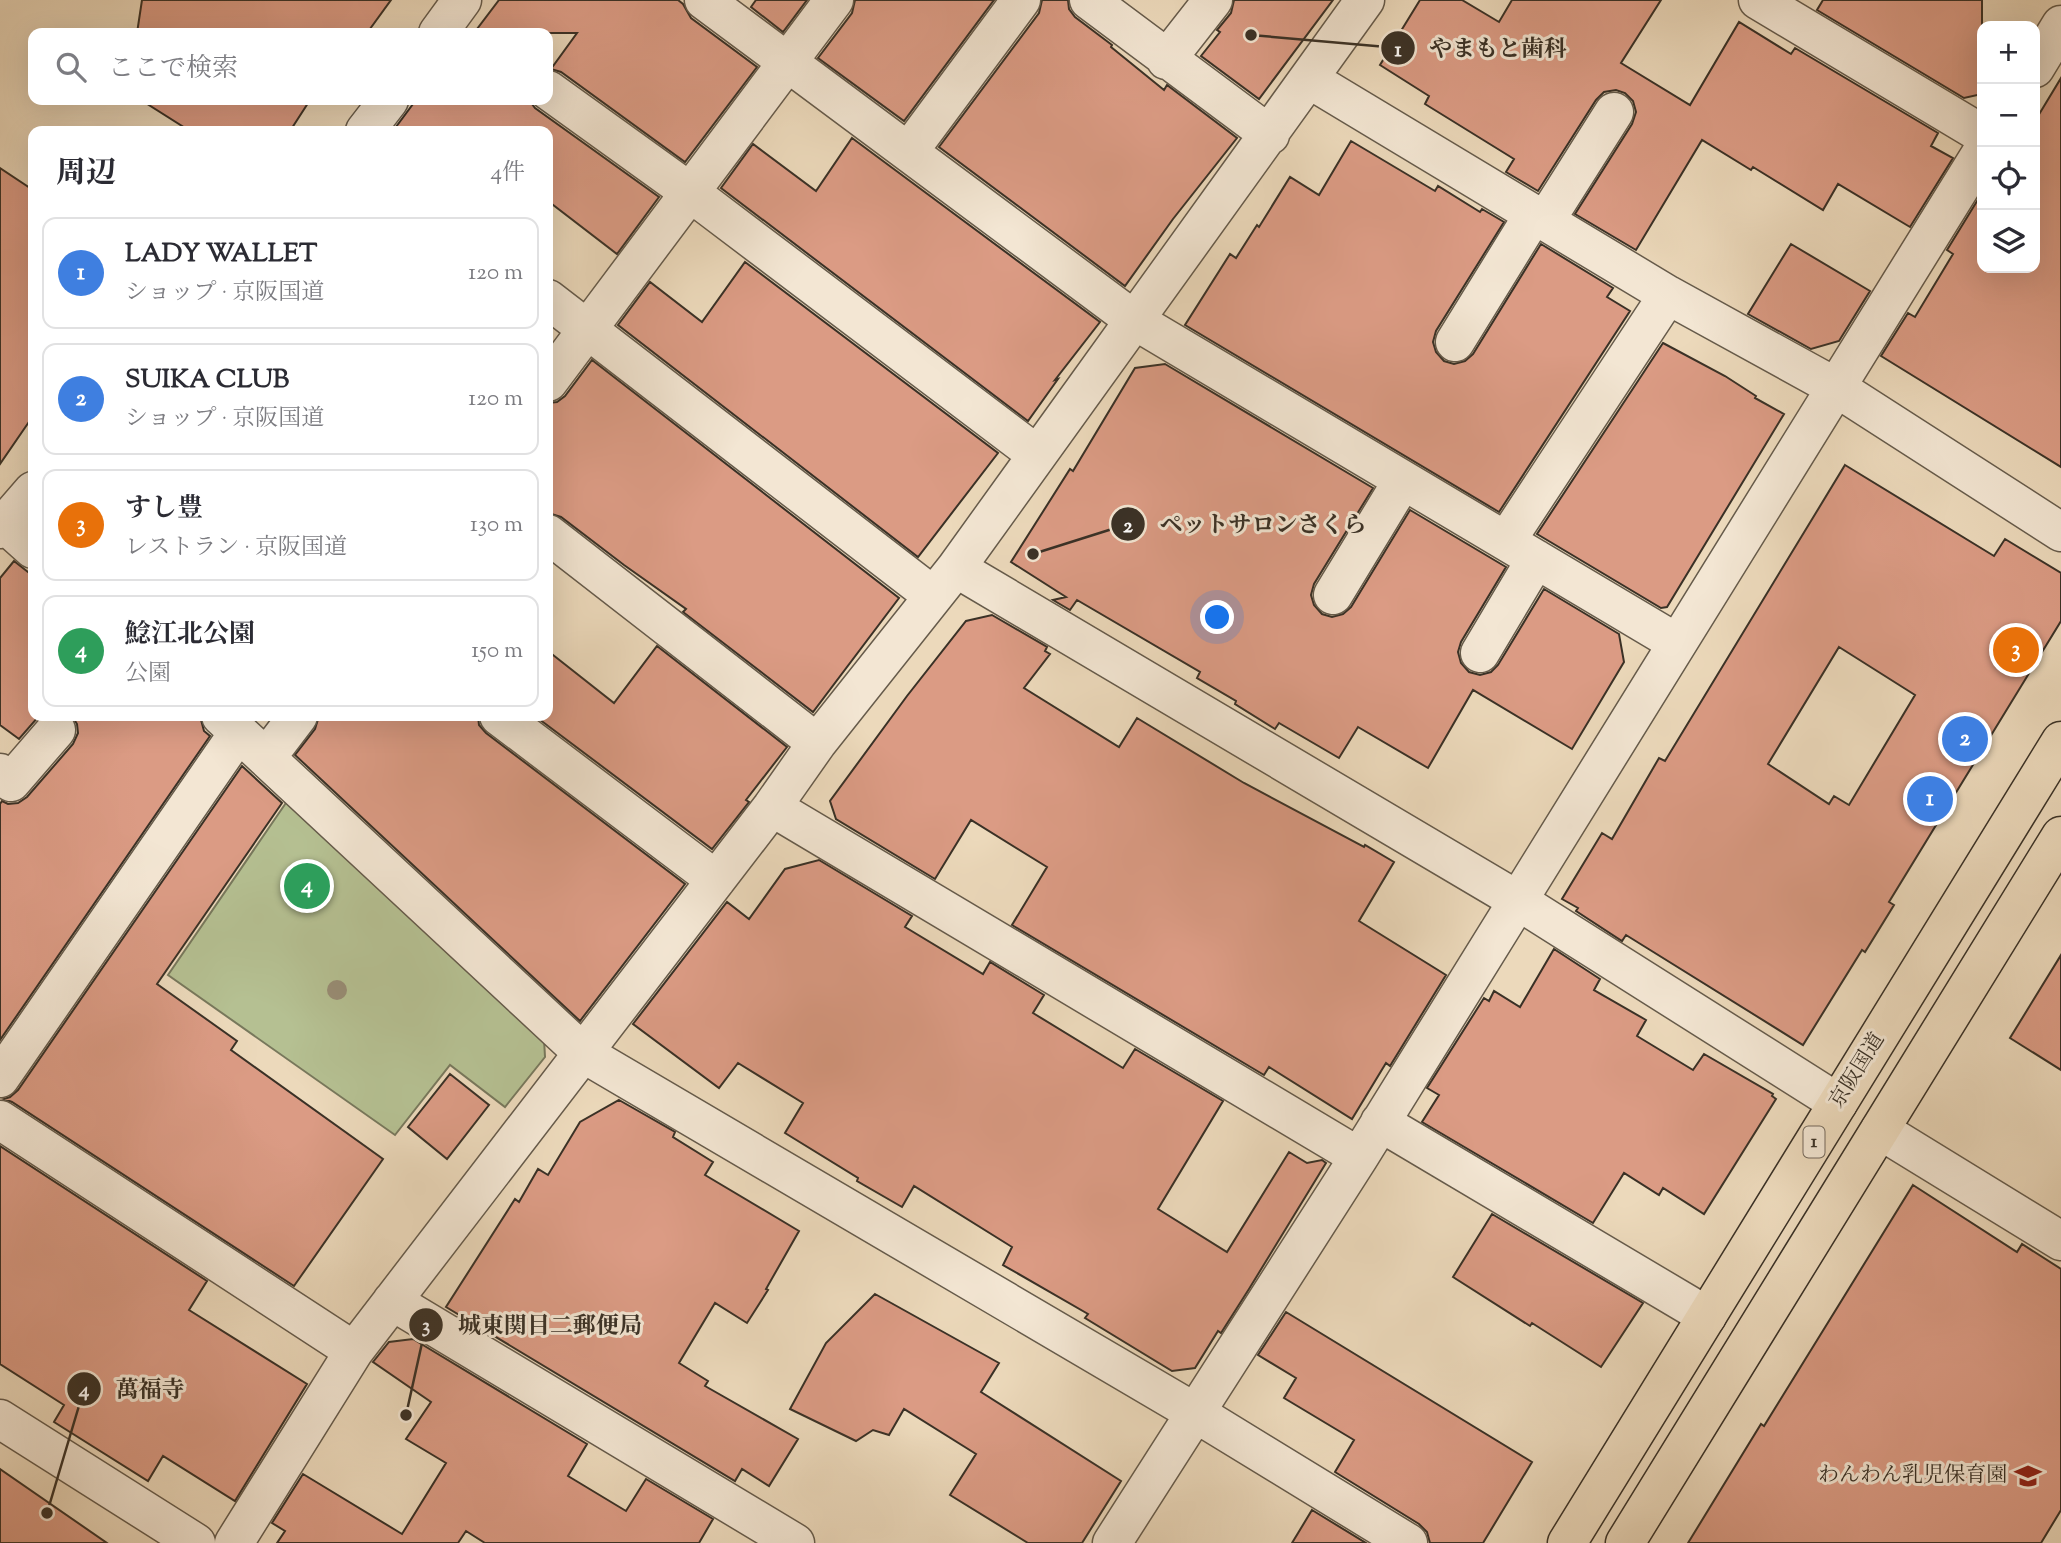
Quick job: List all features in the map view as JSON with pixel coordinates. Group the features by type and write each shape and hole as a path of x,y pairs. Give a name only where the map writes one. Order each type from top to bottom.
{"highway":[{"name":"京阪国道","path":"1567,1543 2061,740"},
{"path":"1625,1543 2061,836"}],"street":[{"path":"704,0 1135,320 1678,643"},
{"path":"553,376 834,0"},
{"path":"909,151 1021,0"},
{"path":"1088,0 1270,135"},
{"path":"1167,60 1213,0"},
{"path":"234,1543 354,1352 772,807 817,743 944,581 1366,0"},
{"path":"1758,0 1977,131"},
{"path":"2040,60 2061,25"},
{"path":"1309,79 1668,295 1837,388 2061,532"},
{"path":"553,94 691,193 1036,454"},
{"path":"369,126 385,105"},
{"path":"1455,342 1614,112"},
{"path":"1112,1543 1359,1157 1977,160"},
{"path":"1480,653 1521,550 1668,295"},
{"path":"553,303 944,581 1517,900 1838,1103"},
{"path":"1333,595 1403,480"},
{"path":"28,497 2,526 28,545"},
{"path":"553,538 817,743"},
{"path":"0,1078 242,735 283,721"},
{"path":"506,721 716,880"},
{"path":"15,785 56,730"},
{"path":"242,735 583,1053 1194,1412 1408,1543"},
{"path":"772,807 1359,1157"},
{"path":"0,1120 354,1352"},
{"path":"1380,1122 1707,1315"},
{"path":"1880,1130 2061,1241"},
{"path":"392,1301 795,1543"},
{"path":"0,1419 197,1543"}],"green space":[{"path":"290,797 544,1039 545,1057 505,1107 450,1065 395,1135 168,975"}],"building":[{"path":"142,0 391,0 371,28 138,28"},
{"path":"499,0 678,0 691,18 757,67 685,162 561,72 553,70 577,33 553,33 553,28 478,28"},
{"path":"756,0 807,0 783,32 751,7"},
{"path":"855,0 994,0 904,121 818,58 852,13"},
{"path":"1042,0 1068,0 1069,9 1075,17 1112,45 1111,47 1164,90 1167,85 1237,138 1173,219 1125,286 939,147 1039,13"},
{"path":"1234,0 1333,0 1259,99 1201,56 1220,32 1217,30 1231,13"},
{"path":"1420,0 1462,0 1499,22 1512,0 1661,0 1621,63 1690,105 1739,22 1791,54 1795,48 1938,133 1931,146 1953,158 1910,227 1838,184 1823,210 1753,167 1751,170 1702,140 1636,250 1575,214 1632,124 1636,112 1633,101 1625,93 1616,90 1604,92 1596,100 1538,191 1506,172 1514,159 1425,104 1429,96 1380,65"},
{"path":"1823,0 1982,0 1982,21 1977,21 1977,95 1964,98 1817,10"},
{"path":"2061,78 2061,467 1881,356 1908,313 1915,317 1953,254 1947,250 1977,201 1977,273 2040,273 2040,113"},
{"path":"149,105 307,105 293,126 182,126"},
{"path":"412,105 533,105 659,197 617,254 553,205 553,126 397,126"},
{"path":"852,138 1100,322 1055,380 1058,379 1028,421 721,188 753,144 816,191"},
{"path":"1351,141 1435,191 1438,186 1480,212 1482,209 1504,222 1436,331 1433,342 1436,352 1444,361 1454,364 1465,361 1473,354 1541,244 1613,288 1607,297 1630,311 1499,512 1185,325 1230,254 1236,258 1290,177 1319,195"},
{"path":"0,168 28,187 28,423 0,464"},
{"path":"1791,244 1870,291 1839,341 1811,349 1748,314"},
{"path":"745,262 998,453 918,557 618,325 650,282 702,322"},
{"path":"1663,343 1725,376 1756,396 1755,398 1784,414 1667,607 1661,608 1537,534"},
{"path":"592,360 899,598 813,712 683,612 686,609 561,517 553,515 553,402 565,396"},
{"path":"1165,364 1373,488 1314,584 1311,595 1314,605 1322,614 1332,617 1343,614 1351,607 1410,510 1506,567 1461,642 1458,652 1461,663 1469,672 1480,675 1491,672 1498,665 1544,589 1619,634 1624,662 1572,749 1473,690 1428,768 1358,727 1339,758 1279,723 1275,729 1197,678 1200,672 1077,600 1070,610 1053,600 1066,597 1011,562 1070,469 1073,471 1135,368"},
{"path":"1845,465 1994,556 2005,539 2061,573 2061,621 1889,902 1894,905 1865,952 1862,950 1803,1045 1626,935 1622,941 1562,899 1602,833 1612,839 1659,758 1665,761","holes":["1839,647 1915,695 1849,805 1834,796 1829,804 1768,764"]},
{"path":"14,561 28,572 28,721 35,721 19,739 0,725 0,578"},
{"path":"992,615 1047,647 1045,651 1050,654 1024,688 1119,747 1137,718 1244,783 1394,862 1359,921 1446,975 1390,1066 1386,1063 1352,1119 1269,1067 1264,1075 1012,925 1047,867 971,820 935,879 836,819 830,801 907,696 966,621"},
{"path":"657,646 787,747 712,849 542,721 553,721 553,655 614,703"},
{"path":"75,721 201,721 204,731 210,736 0,1040 0,804 2,801 8,804 18,803 27,797 73,744 78,733"},
{"path":"317,721 479,721 486,733 685,884 580,1021 295,755 315,729"},
{"path":"242,766 282,803 157,984 237,1041 231,1050 383,1159 294,1286 4,1099 18,1090"},
{"path":"819,860 912,916 905,927 983,974 990,962 1044,995 1033,1013 1123,1068 1135,1049 1223,1101 1158,1209 1227,1252 1289,1152 1307,1163 1322,1160 1326,1163 1221,1333 1218,1331 1195,1368 1172,1371 1085,1318 1088,1314 1003,1265 1012,1247 914,1186 902,1207 785,1133 803,1103 738,1063 719,1088 633,1024 727,902 749,919 785,869"},
{"path":"1554,949 1600,979 1594,990 1646,1020 1637,1036 1693,1070 1704,1054 1773,1094 1776,1099 1704,1214 1663,1188 1659,1195 1624,1173 1593,1223 1422,1122 1439,1095 1427,1088 1484,998 1489,1001 1494,991 1520,1007"},
{"path":"2061,955 2061,1070 2010,1038"},
{"path":"450,1074 489,1105 447,1159 408,1127"},
{"path":"619,1100 675,1132 673,1137 713,1162 705,1175 799,1231 747,1323 715,1303 679,1363 708,1381 705,1386 798,1439 769,1486 742,1469 735,1481 446,1307 515,1199 519,1202 538,1169 548,1175 580,1122"},
{"path":"0,1146 207,1281 189,1310 307,1384 235,1501 163,1456 148,1481 54,1422 64,1405 0,1364"},
{"path":"1913,1185 2017,1252 2022,1244 2061,1269 2061,1510 2041,1543 1688,1543 1761,1424 1764,1426"},
{"path":"1492,1214 1643,1303 1601,1367 1453,1277"},
{"path":"875,1294 999,1363 981,1392 1121,1481 1082,1543 1028,1543 950,1495 976,1454 904,1409 889,1435 873,1430 856,1441 790,1409 826,1343"},
{"path":"1286,1312 1532,1462 1483,1543 1430,1543 1427,1532 1419,1524 1335,1472 1354,1440 1284,1398 1296,1378 1258,1355"},
{"path":"413,1339 587,1444 568,1476 626,1511 646,1479 713,1519 699,1543 485,1543 466,1531 458,1543 277,1543 285,1531 272,1523 303,1474 402,1534 446,1463 406,1439 431,1402 373,1362 389,1342"},
{"path":"0,1469 107,1543 0,1543"},
{"path":"1312,1510 1366,1543 1292,1543"}],"place":[{"name":"やまもと歯科","path":"1251,35"},
{"name":"ペットサロンさくら","path":"1033,554"},
{"name":"すし豊","path":"2016,650"},
{"name":"SUIKA CLUB","path":"1965,739"},
{"name":"LADY WALLET","path":"1930,799"},
{"name":"鯰江北公園","path":"307,886"},
{"name":"城東関目二郵便局","path":"406,1415"},
{"name":"わんわん乳児保育園","path":"2028,1476"},
{"name":"萬福寺","path":"47,1513"}]}
